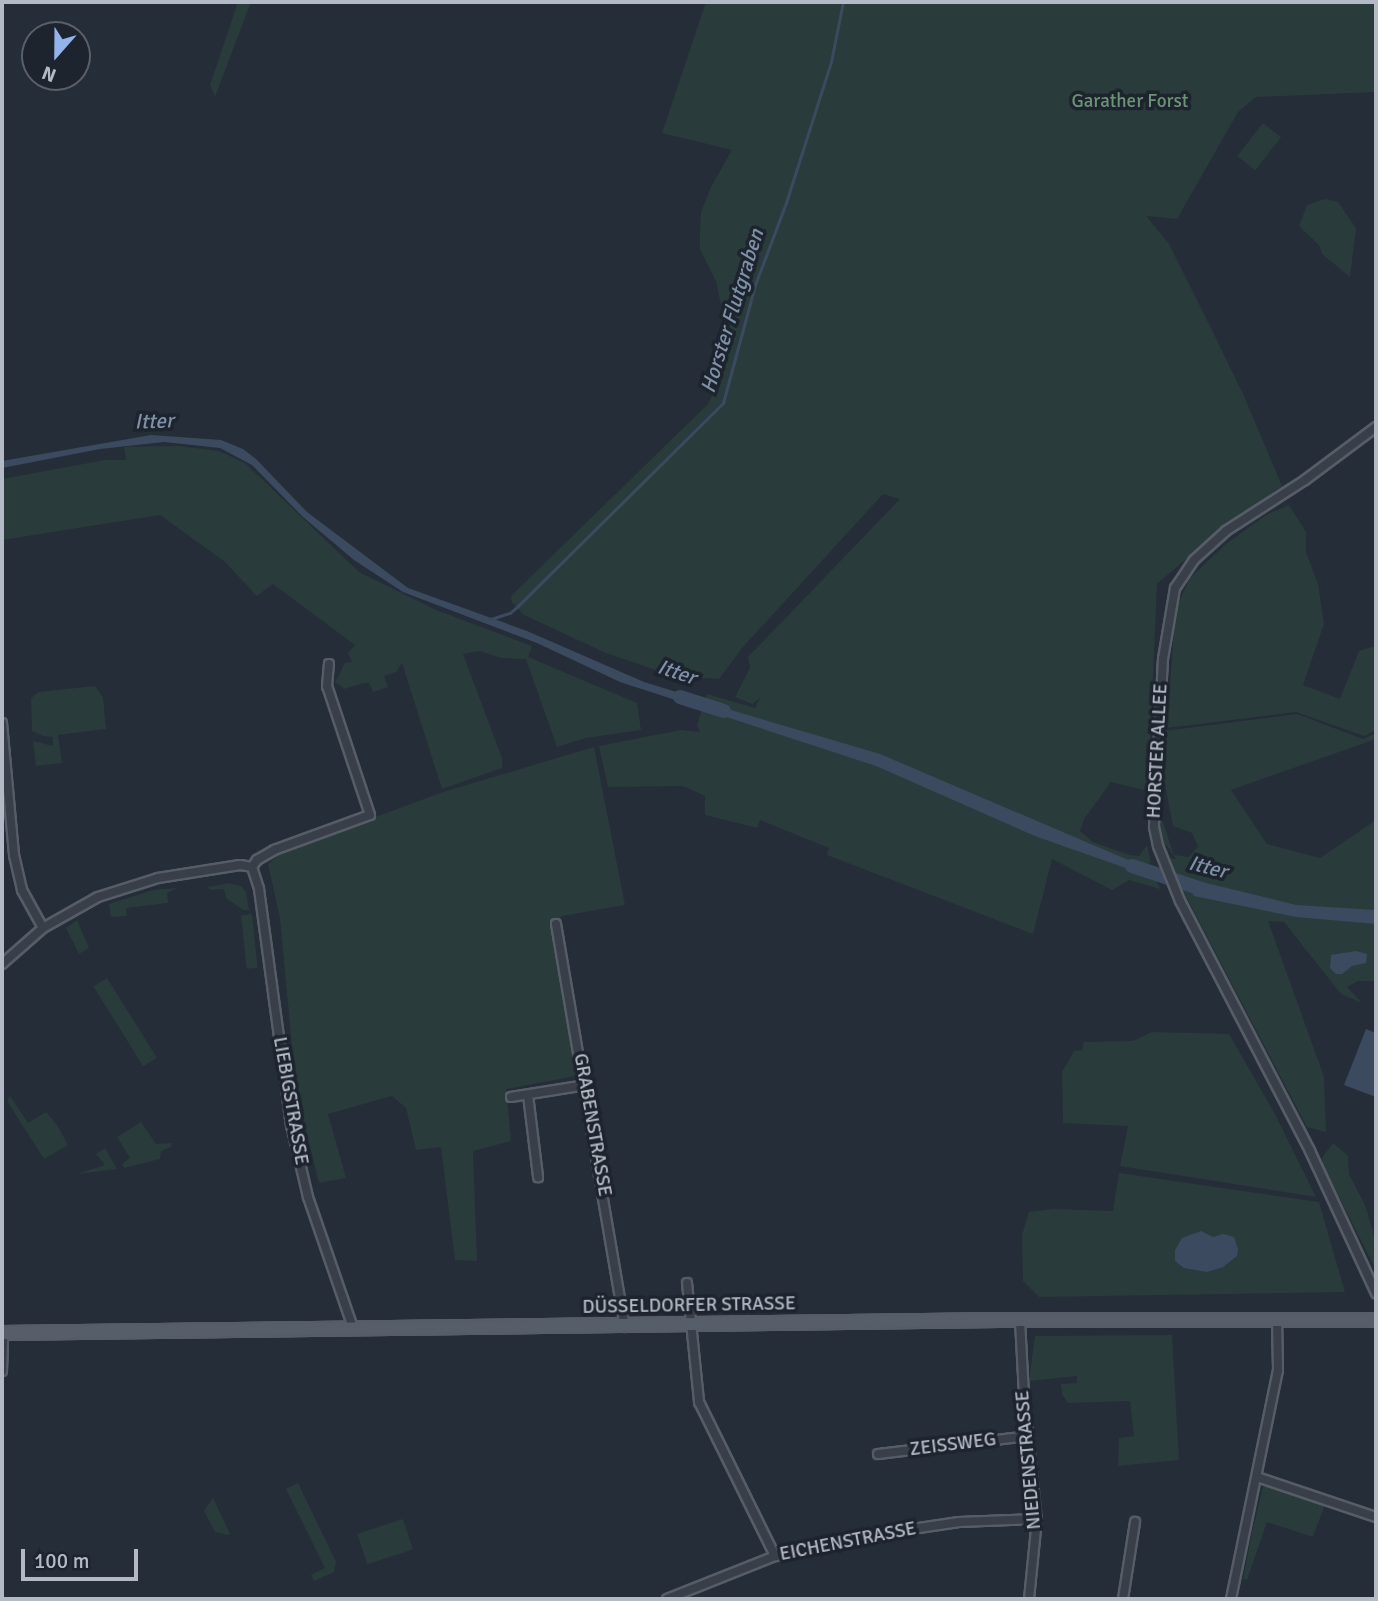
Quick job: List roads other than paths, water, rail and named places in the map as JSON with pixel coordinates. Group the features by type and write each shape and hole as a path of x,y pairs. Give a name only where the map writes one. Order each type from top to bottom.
{"main road":[{"name":"DÜSSELDORFER STRASSE","path":"2,1333 1277,1318 1376,1320"}],"street":[{"name":"HORSTER ALLEE","path":"1376,427 1305,480 1226,531 1194,559 1175,588 1163,659 1154,801 1154,827 1177,894 1310,1151 1376,1293"},
{"path":"2,964 43,928 97,897 158,878 240,865 252,867 257,860 274,850 370,815 327,686 329,664"},
{"path":"2,723 14,855 22,890 43,928"},
{"name":"LIEBIGSTRASSE","path":"252,867 260,894 291,1125 308,1196 353,1328"},
{"name":"GRABENSTRASSE","path":"556,924 586,1085 625,1327"},
{"path":"511,1097 586,1085"},
{"path":"528,1095 538,1177"},
{"path":"687,1283 694,1325 699,1402 775,1556"},
{"path":"1231,1599 1278,1370 1277,1318"},
{"name":"NIEDENSTRASSE","path":"1020,1321 1037,1519 1029,1599"},
{"path":"2,1333 2,1371"},
{"name":"ZEISSWEG","path":"878,1454 1028,1436"},
{"path":"1257,1476 1376,1517"},
{"name":"EICHENSTRASSE","path":"667,1599 775,1556 885,1533 987,1520 1037,1519"},
{"path":"1123,1599 1135,1522"}],"water":[{"path":"151,435 221,440 243,449 307,512 408,588 527,631 644,682 699,699 697,707 620,682 537,643 403,592 354,560 303,517 252,465 220,448 164,442 100,449 2,468 2,461"},
{"path":"707,703 880,754 1147,868 1151,877 1035,836 876,766 705,710"},
{"path":"1186,878 1296,905 1376,910 1376,924 1296,917 1194,896"},
{"path":"1356,951 1367,954 1366,963 1352,966 1342,974 1336,974 1330,968 1331,955"},
{"path":"1366,1029 1376,1033 1376,1097 1344,1085"},
{"path":"1201,1231 1213,1237 1223,1234 1234,1237 1237,1256 1223,1267 1207,1272 1184,1268 1175,1261 1175,1250 1182,1238"}],"waterway":[{"name":"Horster Flutgraben","path":"491,619 510,613 518,606 723,403 755,285 786,203 831,62 843,2"},
{"name":"Itter","path":"680,697 724,711"},
{"name":"Itter","path":"1132,866 1205,890"}],"park label":[{"name":"Garather Forst","path":"1130,102"}]}
